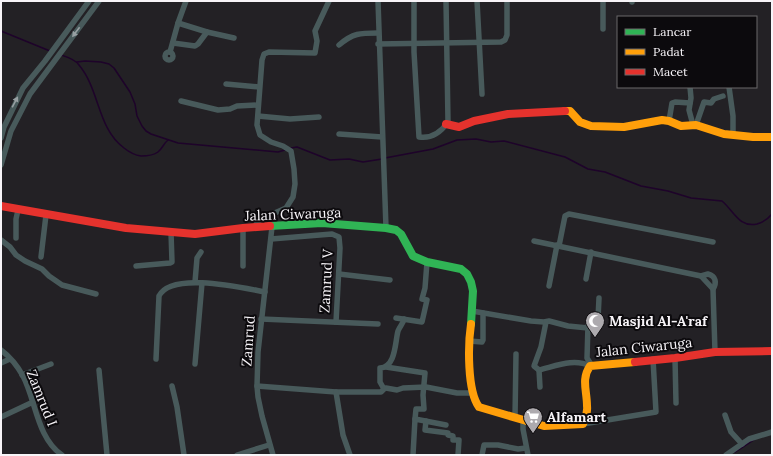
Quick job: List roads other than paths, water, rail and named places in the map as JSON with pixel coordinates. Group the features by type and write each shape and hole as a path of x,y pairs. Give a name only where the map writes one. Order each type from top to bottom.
{"street":[{"path":"1,138 4,127 23,88 45,61 89,1"},
{"path":"1,171 11,130 30,94 99,1"},
{"path":"170,52 186,1"},
{"path":"254,228 259,220 286,208 293,197 295,184 291,151 284,146 271,142 260,135 257,125 262,60 264,54 269,52 316,52 317,41 315,31 329,1"},
{"path":"378,1 378,44 386,228"},
{"path":"414,1 414,44 419,137 435,135 448,122 446,1"},
{"path":"477,1 478,43 482,94"},
{"path":"378,44 501,42 505,40 507,35 507,1"},
{"path":"603,1 604,29"},
{"path":"178,23 234,38"},
{"path":"173,43 195,46 207,32"},
{"path":"340,45 349,37 362,33 378,33"},
{"path":"226,84 259,87"},
{"path":"690,88 691,98 689,110 694,125"},
{"path":"729,88 733,116 733,135"},
{"path":"694,125 704,102 711,103 714,99 724,96"},
{"path":"181,101 218,110 230,109 237,106 258,105"},
{"path":"669,121 672,103 690,103"},
{"path":"446,124 459,127 474,121 508,114 565,110 570,111 580,122 591,126 624,127 662,120 681,126 694,125 733,135 772,137"},
{"path":"258,116 290,119 319,117"},
{"path":"339,134 382,137"},
{"name":"Jalan Ciwaruga","path":"1,206 126,228 195,234 244,228 322,223 396,230 401,234 413,256 427,262 466,271 472,281 473,296 469,341 472,394"},
{"path":"16,238 16,219 18,210"},
{"path":"549,286 565,216 569,214 713,242"},
{"path":"41,257 46,215"},
{"name":"Zamrud","path":"272,227 261,320 257,386 262,416 273,455"},
{"path":"242,266 244,228"},
{"path":"136,266 172,262 171,232"},
{"name":"Zamrud V","path":"271,239 277,237 335,235 340,240 336,322"},
{"path":"1,240 10,247 16,255 42,269 62,285 96,294"},
{"path":"534,241 701,276 713,289 716,352"},
{"path":"195,282 197,258 201,252"},
{"path":"586,279 591,252"},
{"path":"396,318 422,322 427,300 422,299 425,288 427,262"},
{"path":"339,274 390,280"},
{"path":"156,359 161,292 171,286 195,282 265,292"},
{"path":"194,364 202,283"},
{"path":"591,366 587,358 588,328 590,322 598,319 599,298"},
{"path":"472,311 588,328"},
{"path":"469,341 482,342 483,340 483,313"},
{"path":"261,320 378,324"},
{"path":"257,386 336,392 381,392 384,389 380,382 380,368 389,364 392,358 398,332 404,320"},
{"path":"540,387 539,370 534,366 541,347 546,322"},
{"name":"Zamrud I","path":"1,350 22,375 45,437 62,455"},
{"name":"Jalan Ciwaruga","path":"583,424 588,411 585,376 588,368 591,366 675,358 716,352 772,351"},
{"path":"516,354 519,419 523,429 528,455"},
{"path":"675,358 676,403"},
{"path":"1,363 10,359"},
{"path":"386,388 397,390 403,388 424,388 472,394 479,407 544,426 583,424 656,412 653,359"},
{"path":"539,370 573,362 584,363 591,366"},
{"path":"22,375 51,364"},
{"path":"385,367 425,373 424,409 416,410 413,455"},
{"path":"99,370 107,455"},
{"path":"172,386 178,413 184,455"},
{"path":"336,392 343,435 350,455"},
{"path":"1,417 33,402"},
{"path":"725,415 731,432 742,444"},
{"path":"415,419 446,425"},
{"path":"426,421 425,430 448,433 448,435 453,436 453,440 459,440 458,455"},
{"path":"726,455 749,439 772,432"},
{"path":"237,455 269,444"},
{"path":"482,455 484,445 526,448"}],"waterway":[{"path":"1,31 50,51"},
{"path":"61,55 75,61 86,75 103,120 115,140 124,148 136,155 150,155 158,152 168,140"},
{"path":"77,62 101,62 109,64 114,68 130,92 135,104 137,116 142,126 151,134 178,143 278,152 285,150"},
{"path":"385,158 433,149 457,140 476,139 491,142 504,141 565,157 588,169 605,172 641,186 668,191 691,198 722,201 737,218 746,224 757,224 766,220 772,214"},
{"path":"291,148 297,147 330,160 349,159 363,162 382,159"},
{"path":"735,452 755,439"}],"place":[{"name":"Masjid Al-A'raf","path":"595,338"},
{"name":"Alfamart","path":"533,434"}]}
